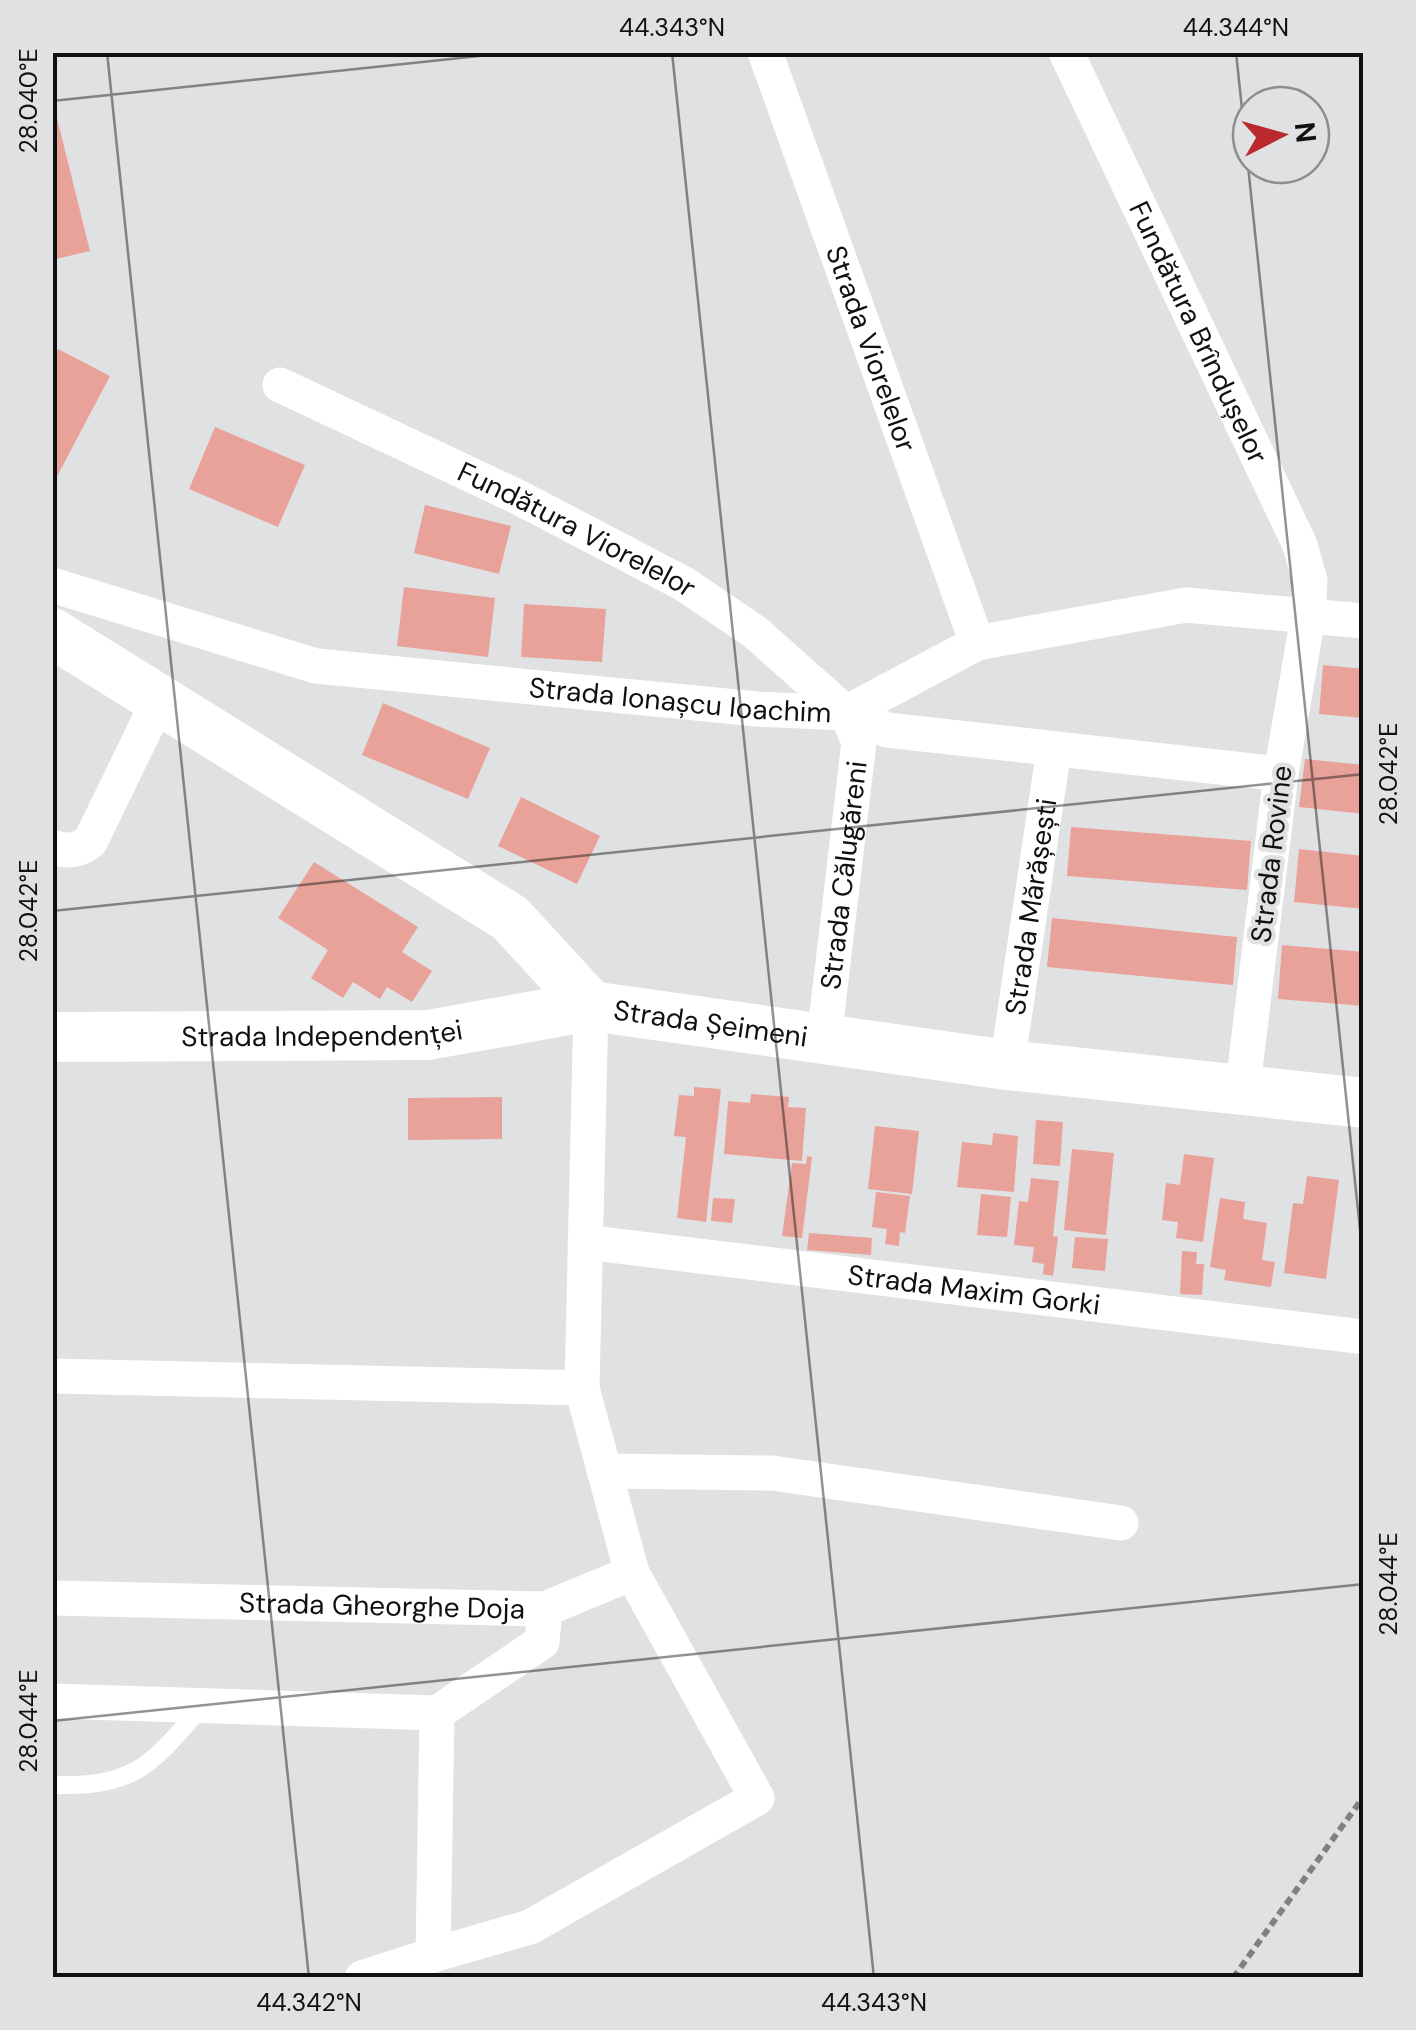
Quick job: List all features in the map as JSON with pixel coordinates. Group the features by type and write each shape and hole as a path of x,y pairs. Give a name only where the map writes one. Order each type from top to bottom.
{"main road":[{"name":"Strada Șeimeni","path":"52,633 510,918 590,1006 1007,1065 1364,1103"},
{"name":"Strada Independenței","path":"52,1037 428,1035 590,1006"}],"street":[{"name":"Strada Viorelelor","path":"765,52 978,643"},
{"name":"Fundătura Brîndușelor","path":"1066,52 1300,545 1310,581 1308,618"},
{"name":"Fundătura Viorelelor","path":"280,385 518,497 684,584 755,632 846,712"},
{"name":"Strada Ionașcu Ioachim","path":"52,585 316,666 758,709 846,712 978,643 1186,605 1364,621"},
{"name":"Strada Rovine","path":"1242,1092 1281,774 1308,618"},
{"path":"52,847 79,850 90,842 160,700"},
{"path":"846,712 887,730 1281,774"},
{"name":"Strada Călugăreni","path":"824,1039 858,742 846,712"},
{"name":"Strada Mărășești","path":"1007,1065 1054,749"},
{"path":"362,1978 530,1927 757,1798 632,1573 582,1388 590,1006"},
{"name":"Strada Maxim Gorki","path":"586,1242 1364,1337"},
{"path":"52,1376 582,1388"},
{"path":"604,1471 772,1472 1121,1523"},
{"name":"Strada Gheorghe Doja","path":"52,1598 545,1609 632,1573"},
{"path":"52,1701 437,1713 542,1642 545,1609"},
{"path":"433,1955 437,1713"}],"lane":[{"path":"52,1786 120,1780 158,1756 202,1706"}],"path":[{"path":"1233,1978 1364,1796"}],"building":[{"path":"52,98 90,251 52,260"},
{"path":"58,349 110,376 52,486 52,360"},
{"path":"215,427 305,465 278,527 189,489"},
{"path":"425,505 511,526 499,574 414,553"},
{"path":"404,587 495,598 488,657 397,646"},
{"path":"524,604 606,609 602,662 521,657"},
{"path":"1323,665 1364,669 1364,718 1319,714"},
{"path":"383,703 490,748 468,799 362,755"},
{"path":"1305,759 1364,765 1364,814 1299,807"},
{"path":"521,797 600,836 577,884 498,846"},
{"path":"1071,827 1251,841 1247,890 1067,876"},
{"path":"1299,849 1364,856 1364,909 1294,902"},
{"path":"314,862 418,927 402,952 432,971 412,1002 387,987 380,999 353,982 343,998 311,978 328,950 278,918"},
{"path":"1052,918 1237,937 1233,985 1047,967"},
{"path":"1282,945 1364,952 1364,1006 1278,999"},
{"path":"694,1087 721,1089 706,1222 677,1218 686,1137 674,1136 679,1095 694,1096"},
{"path":"751,1094 789,1097 788,1107 806,1108 802,1161 724,1154 728,1101 750,1103"},
{"path":"502,1097 502,1139 408,1140 408,1098"},
{"path":"1036,1120 1063,1122 1060,1166 1033,1164"},
{"path":"875,1126 919,1131 912,1194 868,1189"},
{"path":"993,1133 1018,1136 1014,1192 957,1187 962,1142 992,1145"},
{"path":"1072,1149 1114,1153 1106,1235 1064,1230"},
{"path":"1184,1154 1214,1158 1203,1242 1176,1238 1178,1222 1162,1220 1166,1183 1180,1185"},
{"path":"807,1156 812,1157 802,1238 782,1236 792,1163 806,1164"},
{"path":"1307,1176 1339,1180 1326,1279 1284,1273 1293,1203 1303,1204"},
{"path":"1031,1178 1059,1181 1053,1276 1043,1274 1044,1264 1032,1262 1034,1247 1014,1245 1019,1201 1028,1202"},
{"path":"876,1192 910,1196 905,1233 900,1232 899,1246 885,1244 887,1229 872,1227"},
{"path":"981,1194 1011,1197 1007,1237 977,1235"},
{"path":"713,1198 735,1199 732,1223 711,1221"},
{"path":"1220,1198 1245,1202 1243,1219 1267,1223 1262,1260 1275,1262 1271,1287 1224,1280 1226,1270 1210,1267"},
{"path":"809,1233 872,1238 871,1255 807,1250"},
{"path":"1075,1237 1108,1239 1105,1271 1072,1268"},
{"path":"1182,1251 1197,1252 1196,1264 1204,1264 1202,1295 1180,1294"}]}
